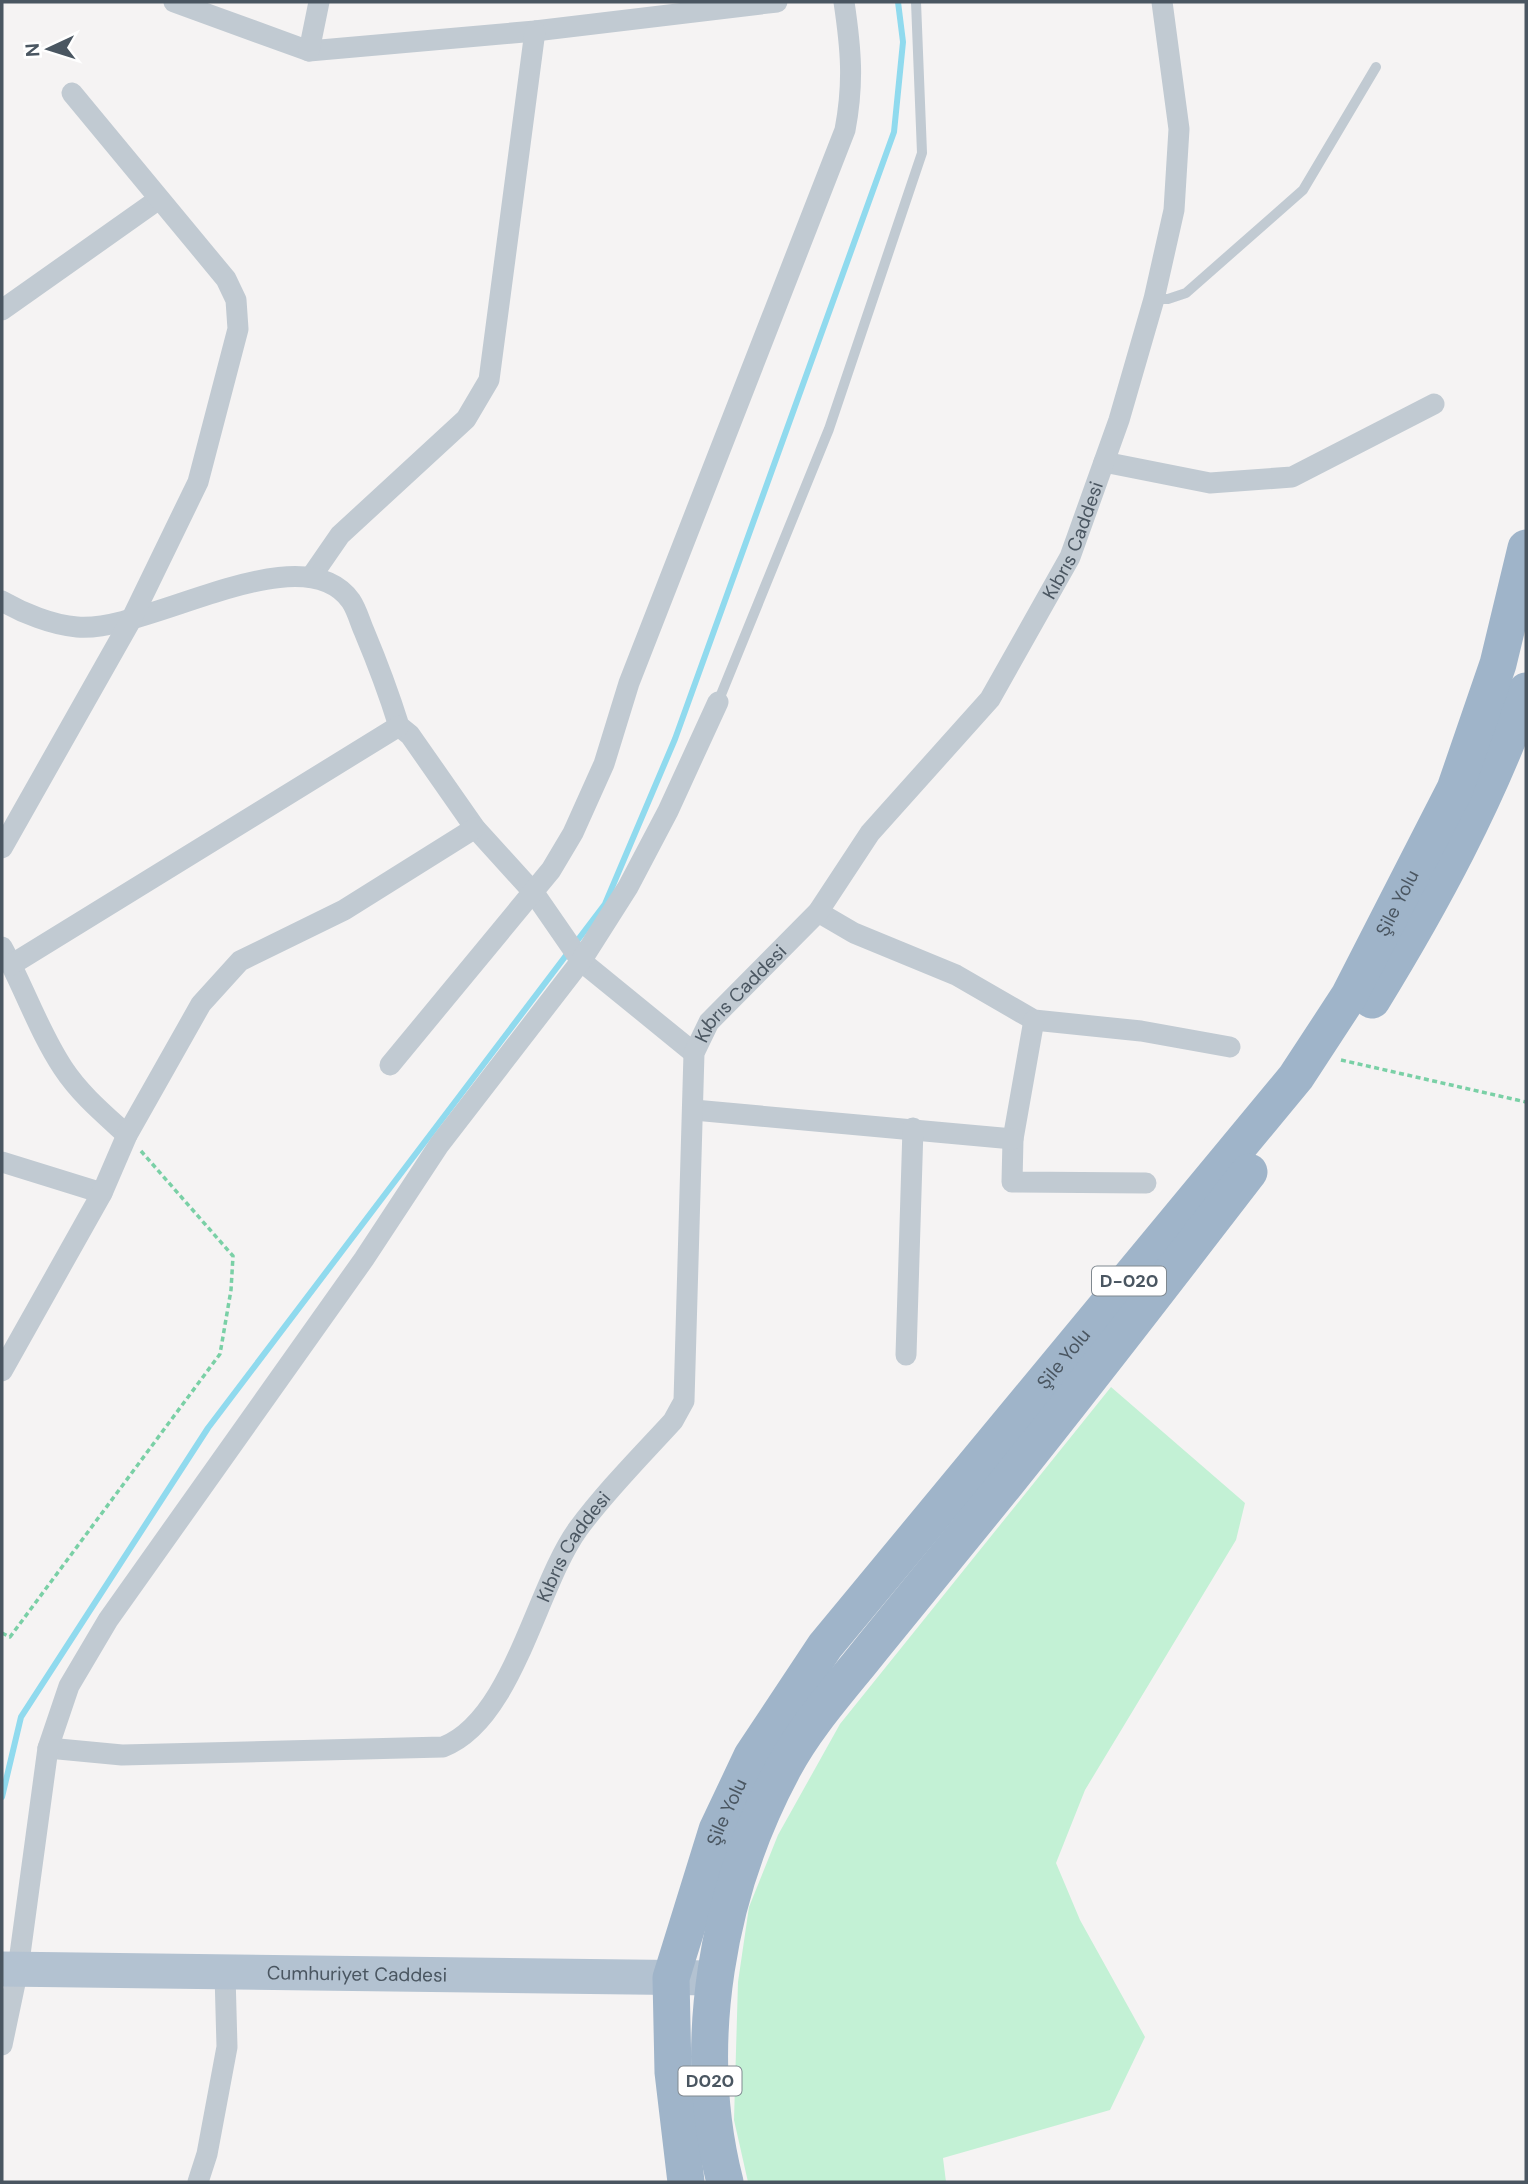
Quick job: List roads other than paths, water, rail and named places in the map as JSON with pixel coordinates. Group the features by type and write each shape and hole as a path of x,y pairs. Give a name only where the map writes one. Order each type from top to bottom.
{"highway":[{"name":"Şile Yolu","path":"686,2182 673,2072 671,1978 717,1830 752,1756 825,1646 1296,1076 1349,996 1455,789 1498,664 1526,548"},
{"name":"Şile Yolu","path":"725,2182 716,2149 710,2080 713,1978 754,1832 784,1766 827,1704 1083,1389 1336,1059 1456,853 1514,726 1526,691"}],"main road":[{"name":"Cumhuriyet Caddesi","path":"10,1969 713,1978"}],"street":[{"path":"174,2 309,51 347,50 535,31 777,2"},
{"path":"309,51 319,2"},
{"path":"390,1065 534,893 573,833 604,764 629,683 845,130 852,80 844,2"},
{"name":"Kıbrıs Caddesi","path":"48,1748 122,1755 427,1748 457,1742 493,1703 577,1531 673,1421 684,1401 694,1053 709,1022 818,912 870,834 971,723 1010,668 1070,558 1104,462 1154,299 1174,210 1179,171 1177,107 1162,2"},
{"path":"311,577 340,536 466,419 489,380 535,31"},
{"path":"2,848 131,620 198,482 239,319 236,300 226,279 72,93"},
{"path":"2,310 159,199"},
{"path":"1104,462 1210,483 1292,477 1434,404"},
{"path":"2,601 33,615 78,628 131,620 257,580 311,577 335,587 352,602 400,726 410,735 475,828 534,893 581,961 694,1053"},
{"path":"2,2045 10,1969 48,1748 69,1686 108,1620 364,1259 439,1145 581,961 628,887 668,811 718,702"},
{"path":"127,1135 89,1099 65,1070 33,1013 6,956 400,726"},
{"path":"2,1371 102,1194 127,1135 201,1004 240,961 344,910 475,828"},
{"path":"818,912 854,933 956,975 1034,1020 1141,1031 1230,1047"},
{"path":"1034,1020 1013,1139 1012,1182 1146,1183"},
{"path":"694,1110 1013,1139"},
{"path":"906,1355 913,1128"},
{"path":"2,1163 102,1194"},
{"path":"198,2182 207,2154 226,2047 225,1973"}],"lane":[{"path":"718,702 829,429 922,153 916,2"},
{"path":"1154,299 1168,299 1186,293 1303,190 1376,67"}],"waterway":[{"path":"2,1797 21,1717 208,1428 605,904 675,739 894,132 903,42 898,2"}]}
